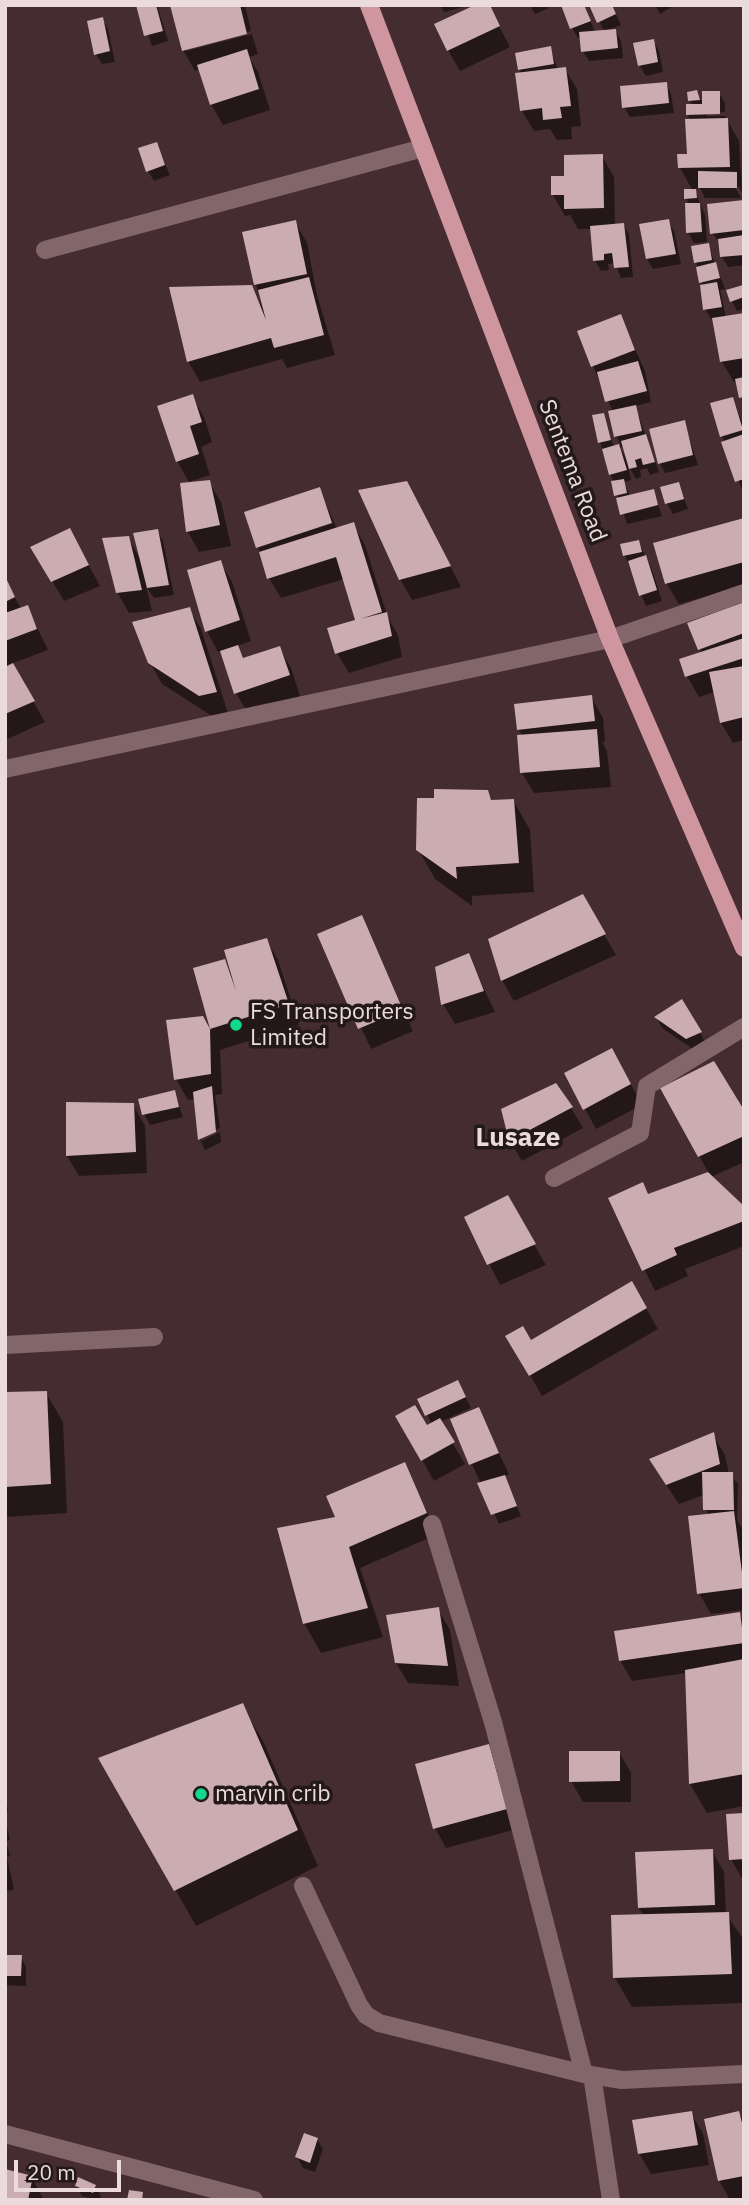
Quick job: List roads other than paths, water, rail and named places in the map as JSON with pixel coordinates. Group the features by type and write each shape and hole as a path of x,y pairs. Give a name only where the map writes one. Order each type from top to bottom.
{"main road":[{"name":"Sentema Road","path":"369,5 610,639 744,948"}],"street":[{"path":"45,250 424,149"},
{"path":"5,769 610,639 744,593"},
{"path":"554,1178 640,1133 648,1086 744,1027"},
{"path":"5,1345 154,1337"},
{"path":"432,1524 493,1722 588,2075 611,2200"},
{"path":"303,1886 366,2015 392,2028 588,2075 622,2080 744,2074"},
{"path":"5,2134 206,2194 254,2200"}],"place":[{"name":"FS Transporters Limited","path":"236,1025"},
{"name":"marvin crib","path":"201,1794"}],"district":[{"name":"Lusaze","path":"518,1138"}]}
